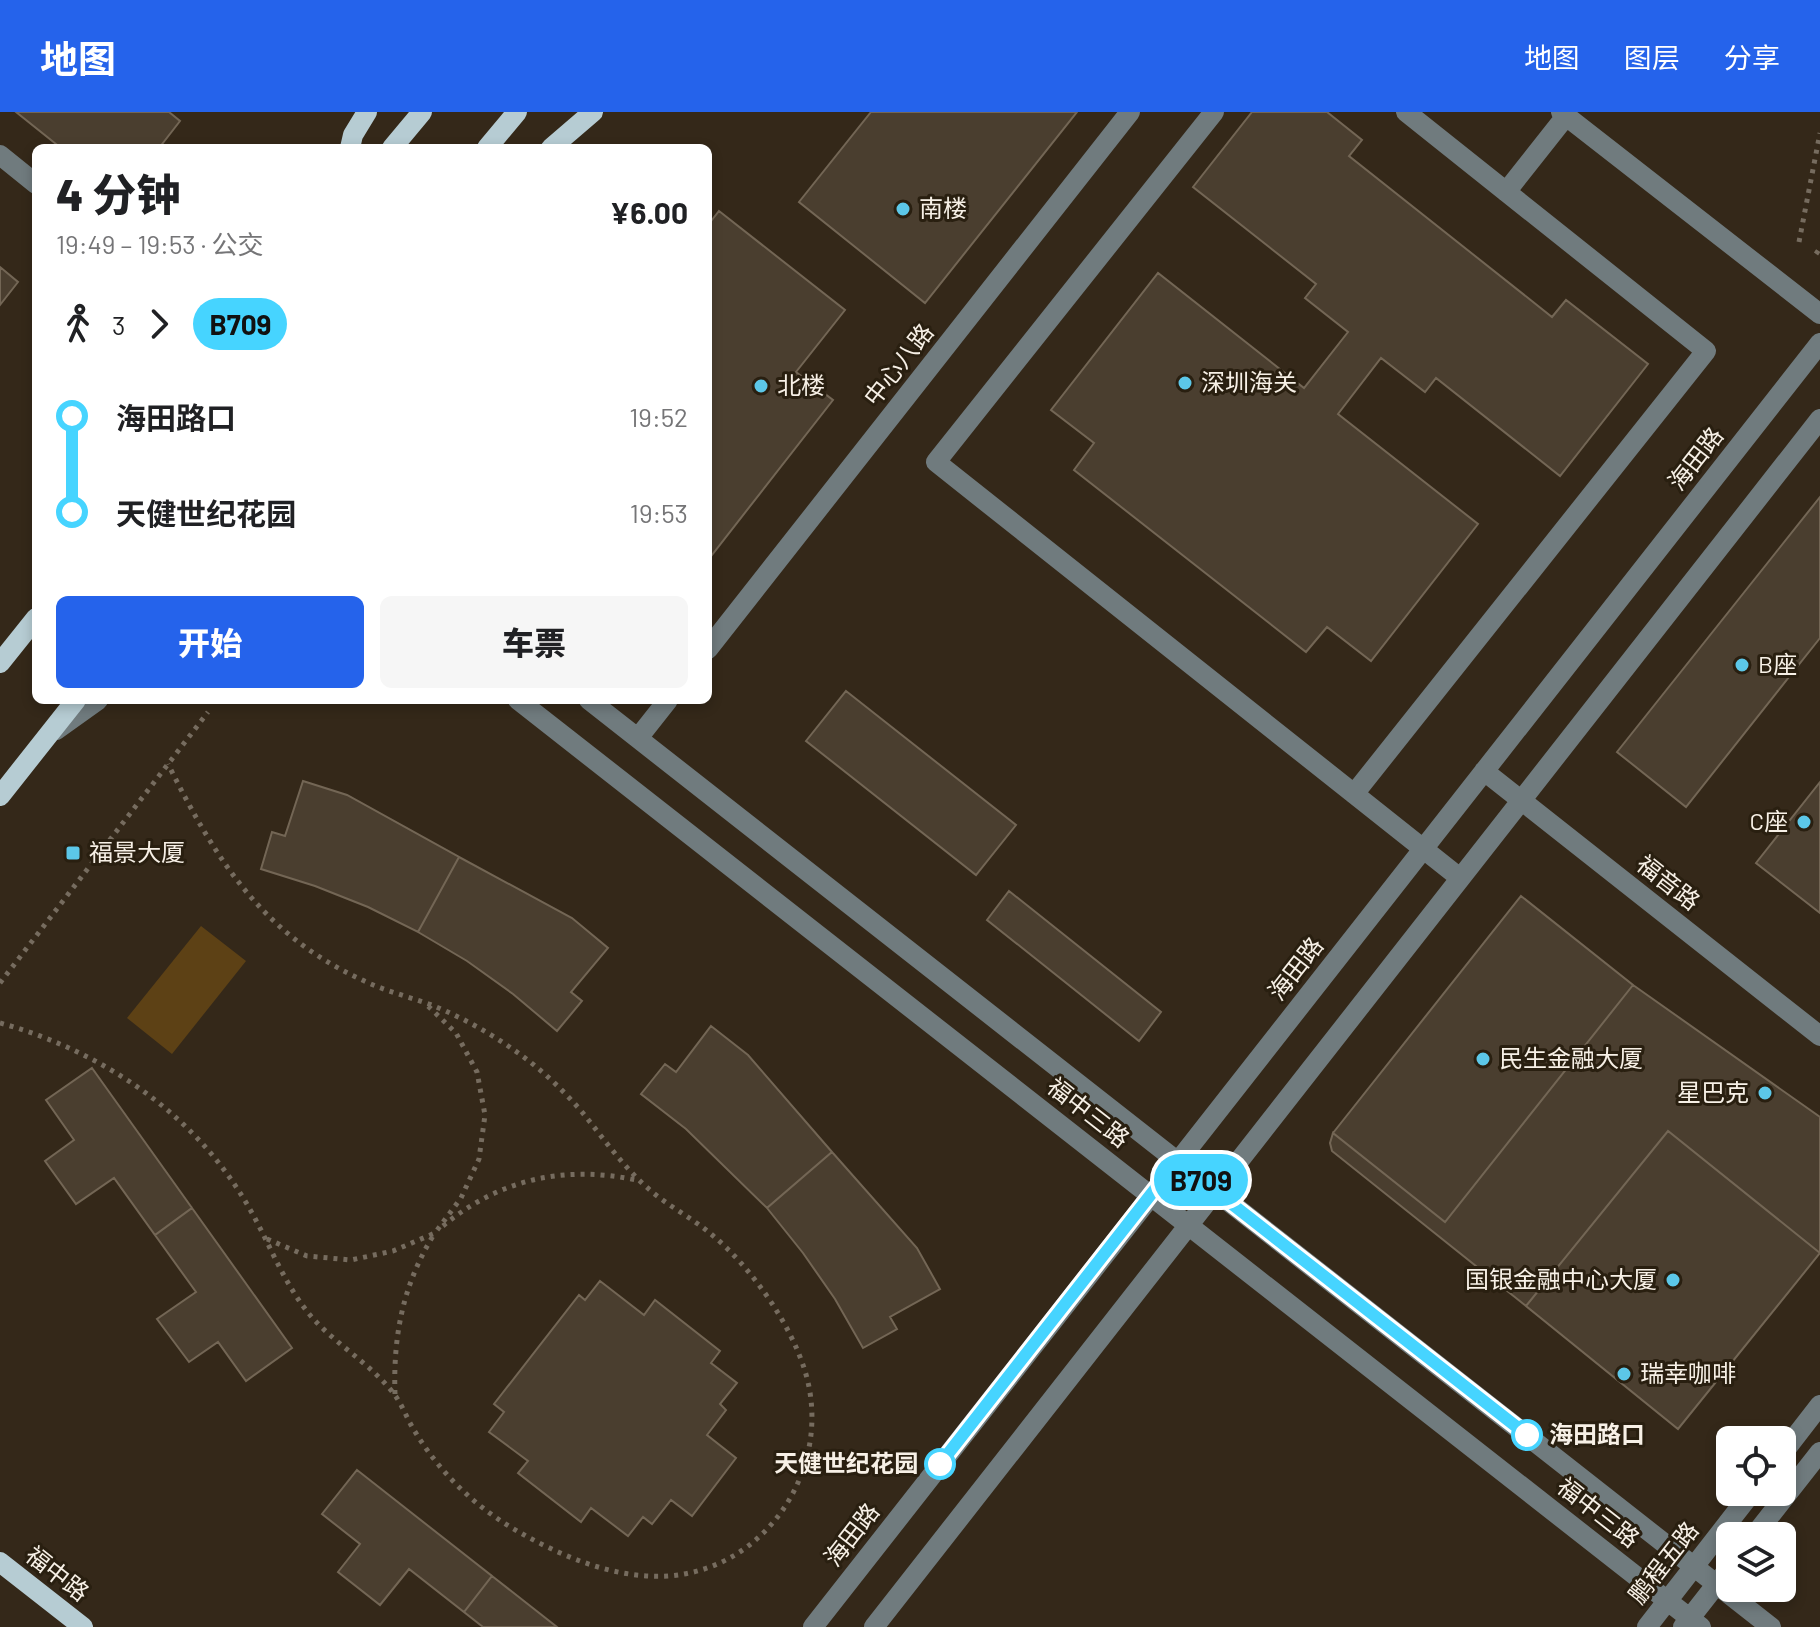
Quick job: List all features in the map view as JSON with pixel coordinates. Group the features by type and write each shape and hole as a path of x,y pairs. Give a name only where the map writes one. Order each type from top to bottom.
{"main road":[{"path":"351,144 367,112"},
{"path":"395,144 422,112"},
{"path":"490,144 517,112"},
{"path":"556,144 593,112"},
{"path":"0,663 32,623"},
{"path":"0,796 73,704"},
{"name":"福中路","path":"0,1562 83,1627"}],"street":[{"name":"中心八路","path":"712,644 1130,112"},
{"path":"1214,112 936,462 1460,878"},
{"path":"1354,794 1706,351 1406,112"},
{"path":"1506,192 1564,114 1820,314"},
{"path":"0,155 32,181"},
{"name":"海田路","path":"813,1627 1820,343"},
{"path":"874,1627 1820,419"},
{"path":"47,737 92,704"},
{"name":"福中三路","path":"523,704 1668,1601 1691,1624"},
{"name":"福中三路","path":"594,704 1716,1583"},
{"path":"638,738 665,704"},
{"name":"福音路","path":"1484,771 1820,1036"},
{"path":"1796,1436 1820,1405"},
{"path":"1765,1522 1820,1452"},
{"name":"鹏程五路","path":"1647,1627 1741,1506"},
{"path":"1691,1624 1716,1586"},
{"name":"福中三路","path":"1740,1602 1771,1627"}],"path":[{"path":"1799,242 1820,133"},
{"path":"1816,254 1820,248"},
{"path":"0,983 208,712"},
{"path":"0,1023 33,1032 83,1053 128,1079 171,1112 208,1150 240,1192 267,1239 283,1276 306,1310 395,1395 415,1433 472,1499 507,1525 545,1547 585,1563 628,1573 669,1576 709,1567 745,1549 776,1522 798,1487 811,1448 813,1408 805,1368 771,1303 753,1277 709,1232 638,1180 578,1108 533,1065 493,1035 425,1003 389,992 356,977 296,940 269,916 222,863 168,764"},
{"path":"395,1395 394,1361 405,1293 418,1262 461,1198 479,1159 485,1115 477,1072 456,1033 425,1003"},
{"path":"267,1239 307,1256 351,1260 393,1251 435,1233 485,1196 515,1184 545,1176 592,1173 638,1180"}],"shaded area":[{"path":"201,926 246,961 172,1054 127,1018"}],"building":[{"path":"16,112 169,112 180,121 162,144 56,144"},
{"name":"南楼","path":"871,112 1077,112 925,303 799,202"},
{"name":"深圳海关","path":"1252,112 1327,112 1362,140 1349,156 1552,317 1566,300 1648,364 1560,476 1436,378 1425,392 1381,358 1338,414 1478,524 1371,661 1327,627 1306,652 1074,470 1094,443 1051,410 1158,273 1304,388 1348,332 1305,298 1316,284 1193,187"},
{"name":"北楼","path":"719,211 845,310 796,372 833,400 712,555 712,220"},
{"path":"0,267 18,282 0,305"},
{"name":"B座","path":"1820,497 1820,638 1686,807 1617,752"},
{"path":"846,691 1016,825 976,875 806,741"},
{"path":"303,781 347,795 459,857 418,932 368,907 261,869 272,832 285,836"},
{"name":"C座","path":"1820,782 1820,913 1756,863"},
{"path":"459,857 572,918 608,948 571,992 582,1001 557,1031 467,961 418,932"},
{"path":"1009,891 1161,1012 1139,1041 987,920"},
{"name":"民生金融大厦","path":"1521,896 1633,985 1445,1222 1333,1133"},
{"path":"1633,985 1820,1117 1820,1253 1668,1131 1526,1306 1332,1151 1330,1143 1333,1133 1445,1222"},
{"path":"711,1026 748,1055 832,1152 767,1208 686,1129 641,1094 665,1064 676,1072"},
{"path":"92,1068 192,1208 155,1235 114,1178 76,1204 45,1161 74,1140 46,1100"},
{"name":"国银金融中心大厦","path":"1668,1131 1820,1253 1678,1429 1526,1306"},
{"path":"832,1152 917,1248 940,1289 890,1317 897,1329 863,1348 835,1299 767,1208"},
{"path":"192,1208 292,1348 246,1381 218,1342 189,1362 157,1319 196,1292 155,1235"},
{"path":"600,1281 644,1315 655,1300 720,1351 711,1363 737,1383 720,1404 726,1410 707,1435 736,1458 692,1516 671,1500 652,1524 643,1517 628,1536 591,1508 581,1522 518,1473 528,1461 489,1432 504,1412 494,1404 579,1295 585,1300"},
{"path":"357,1470 492,1576 464,1612 409,1569 380,1605 338,1572 360,1544 322,1514"},
{"path":"492,1576 557,1627 483,1627 464,1612"}],"bus line":[{"name":"B709","path":"940,1464 1177,1161 1527,1435"}],"place":[{"name":"南楼","path":"903,209"},
{"name":"深圳海关","path":"1185,383"},
{"name":"北楼","path":"761,386"},
{"name":"B座","path":"1742,665"},
{"name":"C座","path":"1804,822"},
{"name":"福景大厦","path":"73,853"},
{"name":"民生金融大厦","path":"1483,1059"},
{"name":"星巴克","path":"1765,1093"},
{"name":"国银金融中心大厦","path":"1673,1280"},
{"name":"瑞幸咖啡","path":"1624,1374"},
{"name":"海田路口","path":"1527,1435"},
{"name":"天健世纪花园","path":"940,1464"}]}
